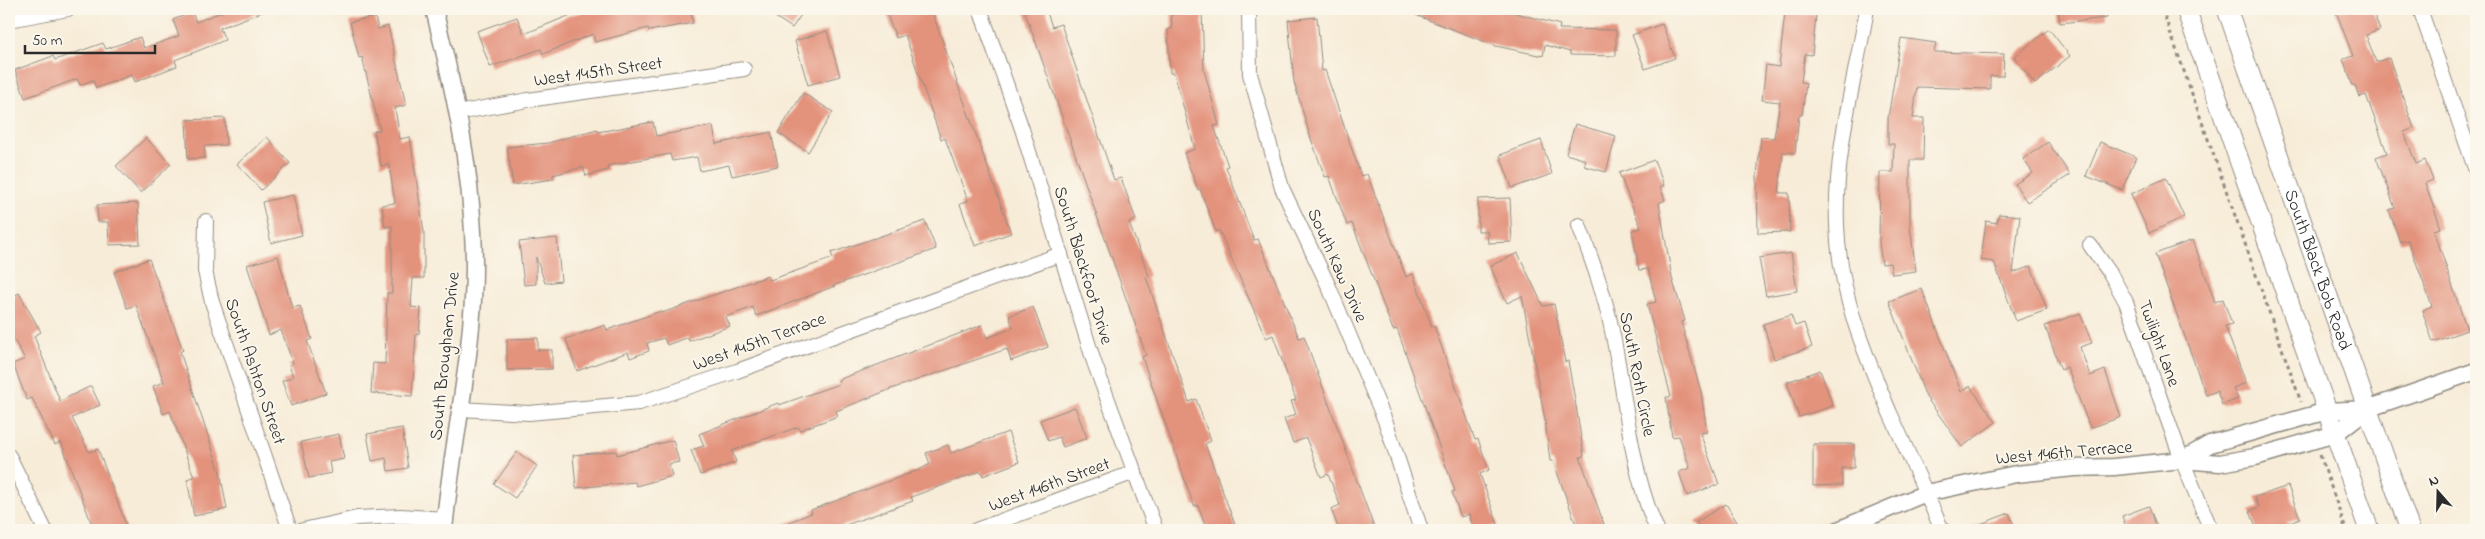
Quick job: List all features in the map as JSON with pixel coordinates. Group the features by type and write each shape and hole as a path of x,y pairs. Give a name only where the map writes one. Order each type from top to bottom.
{"main road":[{"path":"2186,9 2369,530"},
{"name":"South Black Bob Road","path":"2227,9 2410,530"}],"street":[{"path":"9,20 68,9"},
{"name":"South Brougham Drive","path":"434,9 457,113 469,181 474,268 471,327 445,524"},
{"name":"South Blackfoot Drive","path":"980,9 1022,129 1094,362 1156,530"},
{"name":"South Kaw Drive","path":"1249,9 1250,74 1282,188 1330,287 1386,423 1421,530"},
{"path":"1867,9 1840,168 1836,225 1840,260 1854,325 1942,530"},
{"path":"2420,9 2476,171"},
{"name":"West 145th Street","path":"457,113 528,100 744,69"},
{"name":"South Ashton Street","path":"206,222 205,271 212,302 290,530"},
{"name":"South Roth Circle","path":"1578,225 1601,286 1611,326 1635,463 1646,505 1657,530"},
{"name":"Twilight Lane","path":"2090,245 2126,302 2182,460 2211,530"},
{"name":"West 145th Terrace","path":"460,409 529,413 639,402 737,371 1061,254"},
{"name":"West 146th Terrace","path":"2182,460 2210,444 2327,411 2367,409 2476,371"},
{"name":"West 146th Terrace","path":"1838,530 1926,493 2016,474 2182,460 2220,463 2254,457 2335,434 2367,409"},
{"path":"9,456 45,530"},
{"name":"West 146th Street","path":"976,530 1135,472"},
{"path":"303,530 357,518 401,516 445,524"}],"path":[{"path":"2162,9 2306,416"},
{"path":"2315,440 2346,530"}],"building":[{"path":"229,9 267,10 220,28 225,40 175,60 177,66 135,82 132,75 96,88 93,80 80,85 77,79 25,98 15,70 53,56 55,60 103,43 106,49 140,37 144,48 179,36 173,20 192,12 196,22"},
{"path":"601,9 690,9 693,23 649,31 648,28 595,42 593,34 543,54 541,49 490,67 477,31 517,17 524,34 573,14"},
{"path":"763,9 805,9 792,28"},
{"path":"885,9 931,9 1011,233 975,246 960,204 968,201 945,138 941,139 905,35 896,38"},
{"path":"1024,9 1046,9 1052,27 1061,24 1114,180 1121,178 1136,220 1129,223 1149,276 1146,277 1189,402 1196,399 1211,441 1205,444 1237,530 1207,530 1198,505 1194,506 1142,357 1146,355"},
{"path":"1171,9 1202,9 1204,70 1219,125 1214,126 1228,166 1226,167 1254,240 1258,239 1299,338 1304,336 1375,530 1339,530 1331,509 1340,505 1328,474 1321,477 1306,438 1293,443 1284,419 1296,414 1291,401 1296,400 1273,335 1266,338 1219,230 1216,232 1184,153 1195,149 1174,73 1170,73 1168,29 1172,29"},
{"path":"1400,9 1501,9 1560,25 1559,29 1616,30 1616,56 1570,55 1570,52 1545,45 1543,56 1496,46"},
{"path":"2058,9 2106,9 2107,18 2060,23"},
{"path":"2335,9 2372,9 2380,30 2366,35 2376,62 2389,58 2414,128 2404,132 2416,164 2425,160 2433,180 2425,183 2441,228 2434,230 2467,330 2433,342 2422,310 2432,306 2408,240 2400,242 2389,210 2395,208 2376,157 2387,153 2366,95 2359,97 2343,59 2353,56"},
{"path":"1785,12 1816,15 1812,55 1805,54 1801,82 1806,83 1802,115 1799,115 1795,153 1783,152 1779,193 1789,193 1790,232 1758,233 1757,175 1761,137 1774,138 1780,102 1762,100 1766,65 1779,67"},
{"path":"375,17 378,29 388,26 406,105 395,108 400,139 410,137 424,232 424,278 413,278 411,307 421,308 419,334 416,334 412,396 371,393 373,363 385,364 387,293 392,293 392,226 385,227 382,205 395,203 389,164 381,166 374,131 380,130 362,57 359,58 350,22"},
{"path":"1317,17 1322,71 1325,70 1361,176 1367,174 1406,277 1413,274 1475,440 1478,439 1489,470 1480,474 1498,525 1483,530 1474,530 1469,514 1461,517 1452,492 1455,491 1397,329 1393,330 1352,223 1347,225 1329,176 1325,177 1310,136 1294,82 1288,20"},
{"path":"1662,24 1675,58 1645,69 1632,35"},
{"path":"2049,29 2070,56 2035,84 2014,57"},
{"path":"827,31 840,76 808,85 795,41"},
{"path":"1901,38 1936,43 1934,52 2004,54 2003,76 1990,76 1990,89 1917,87 1913,118 1924,118 1923,160 1910,160 1910,227 1916,271 1892,274 1890,263 1882,264 1879,243 1880,172 1893,172 1894,144 1888,144 1888,118"},
{"path":"803,93 833,112 808,152 778,133"},
{"path":"225,118 226,145 204,146 205,158 188,159 186,120"},
{"path":"653,122 656,136 713,126 716,144 771,132 778,166 732,176 729,165 700,171 697,157 672,161 670,154 607,166 608,170 586,176 583,167 553,175 553,179 513,185 507,147 548,143 597,129 598,132"},
{"path":"1575,124 1616,136 1606,172 1584,166 1586,160 1566,154"},
{"path":"267,137 290,163 261,190 237,164"},
{"path":"146,138 171,164 141,193 116,166"},
{"path":"1541,140 1552,174 1512,188 1500,155"},
{"path":"2048,142 2070,175 2027,202 2015,184 2033,173 2023,159"},
{"path":"2100,142 2136,157 2122,190 2086,176"},
{"path":"1654,160 1664,185 1660,187 1665,200 1659,203 1672,278 1685,321 1681,322 1701,392 1707,432 1700,433 1719,484 1687,496 1679,472 1690,468 1679,436 1672,437 1666,397 1671,397 1647,304 1656,302 1648,269 1639,270 1632,230 1641,228 1619,173"},
{"path":"2166,178 2184,217 2149,233 2131,194"},
{"path":"293,195 302,235 271,243 262,202"},
{"path":"1510,198 1512,242 1488,243 1487,231 1478,231 1478,199"},
{"path":"138,203 140,244 109,245 108,222 98,222 97,205"},
{"path":"1999,214 2020,216 2013,273 2031,266 2047,310 2016,321 1994,262 1981,260 1986,221 1997,223"},
{"path":"925,221 936,249 756,316 753,307 726,317 730,326 689,341 688,337 667,345 664,338 647,343 649,351 630,358 628,352 577,371 566,339 605,325 607,330 661,311 662,313 768,276 770,280 833,258 831,253"},
{"path":"557,238 561,281 545,283 536,257 536,284 524,285 519,242"},
{"path":"2193,240 2215,302 2223,299 2232,324 2225,326 2246,383 2233,388 2238,399 2222,405 2217,391 2206,395 2155,254"},
{"path":"1518,253 1543,306 1554,304 1565,362 1568,361 1575,400 1584,456 1580,457 1606,530 1578,530 1553,461 1550,461 1545,420 1522,296 1507,303 1490,266"},
{"path":"1791,253 1797,291 1766,296 1759,258"},
{"path":"278,256 292,308 300,306 312,339 307,341 326,393 291,406 282,381 293,377 289,365 293,363 281,330 269,335 247,265"},
{"path":"149,259 183,350 180,352 220,472 227,509 194,516 187,479 194,477 170,411 163,414 153,386 164,382 136,305 127,308 114,272"},
{"path":"1922,289 1961,392 1970,386 1996,422 1962,447 1926,397 1889,301"},
{"path":"19,293 41,332 34,336 60,401 91,386 100,405 72,418 89,452 98,449 128,530 94,530 61,442 55,445 32,398 27,400 13,364 25,359 9,331 9,299"},
{"path":"1033,307 1048,347 1011,361 1007,349 891,389 836,411 838,416 800,430 798,427 732,451 736,462 700,475 691,450 704,446 699,434 778,403 779,405 839,384 838,380 982,325 987,338 1013,328 1009,316"},
{"path":"2080,313 2092,343 2080,347 2090,376 2105,370 2121,417 2090,428 2067,367 2061,370 2045,326"},
{"path":"1791,315 1795,326 1804,323 1812,347 1774,359 1763,324"},
{"path":"538,338 538,350 552,350 552,369 507,370 507,339"},
{"path":"1820,370 1833,406 1799,417 1787,382"},
{"path":"1075,407 1087,438 1063,447 1059,437 1048,441 1040,420"},
{"path":"402,428 408,468 388,471 386,458 372,461 367,434"},
{"path":"1008,432 1019,462 983,476 981,471 911,497 913,501 832,530 769,530 812,513 811,510 919,470 930,464 926,453 948,445 951,453"},
{"path":"339,434 344,459 329,462 331,473 309,478 301,442"},
{"path":"673,440 679,462 669,464 672,476 636,486 635,482 576,488 573,455 616,451 617,455"},
{"path":"1813,444 1854,444 1854,468 1842,468 1842,485 1813,486"},
{"path":"517,452 537,466 515,498 494,484"},
{"path":"2288,486 2300,518 2287,523 2289,530 2257,530 2250,511 2259,507 2255,497"},
{"path":"1726,504 1742,530 1702,530 1696,522"},
{"path":"2149,506 2158,530 2127,530 2122,516"},
{"path":"2009,513 2016,530 1968,529"}]}
